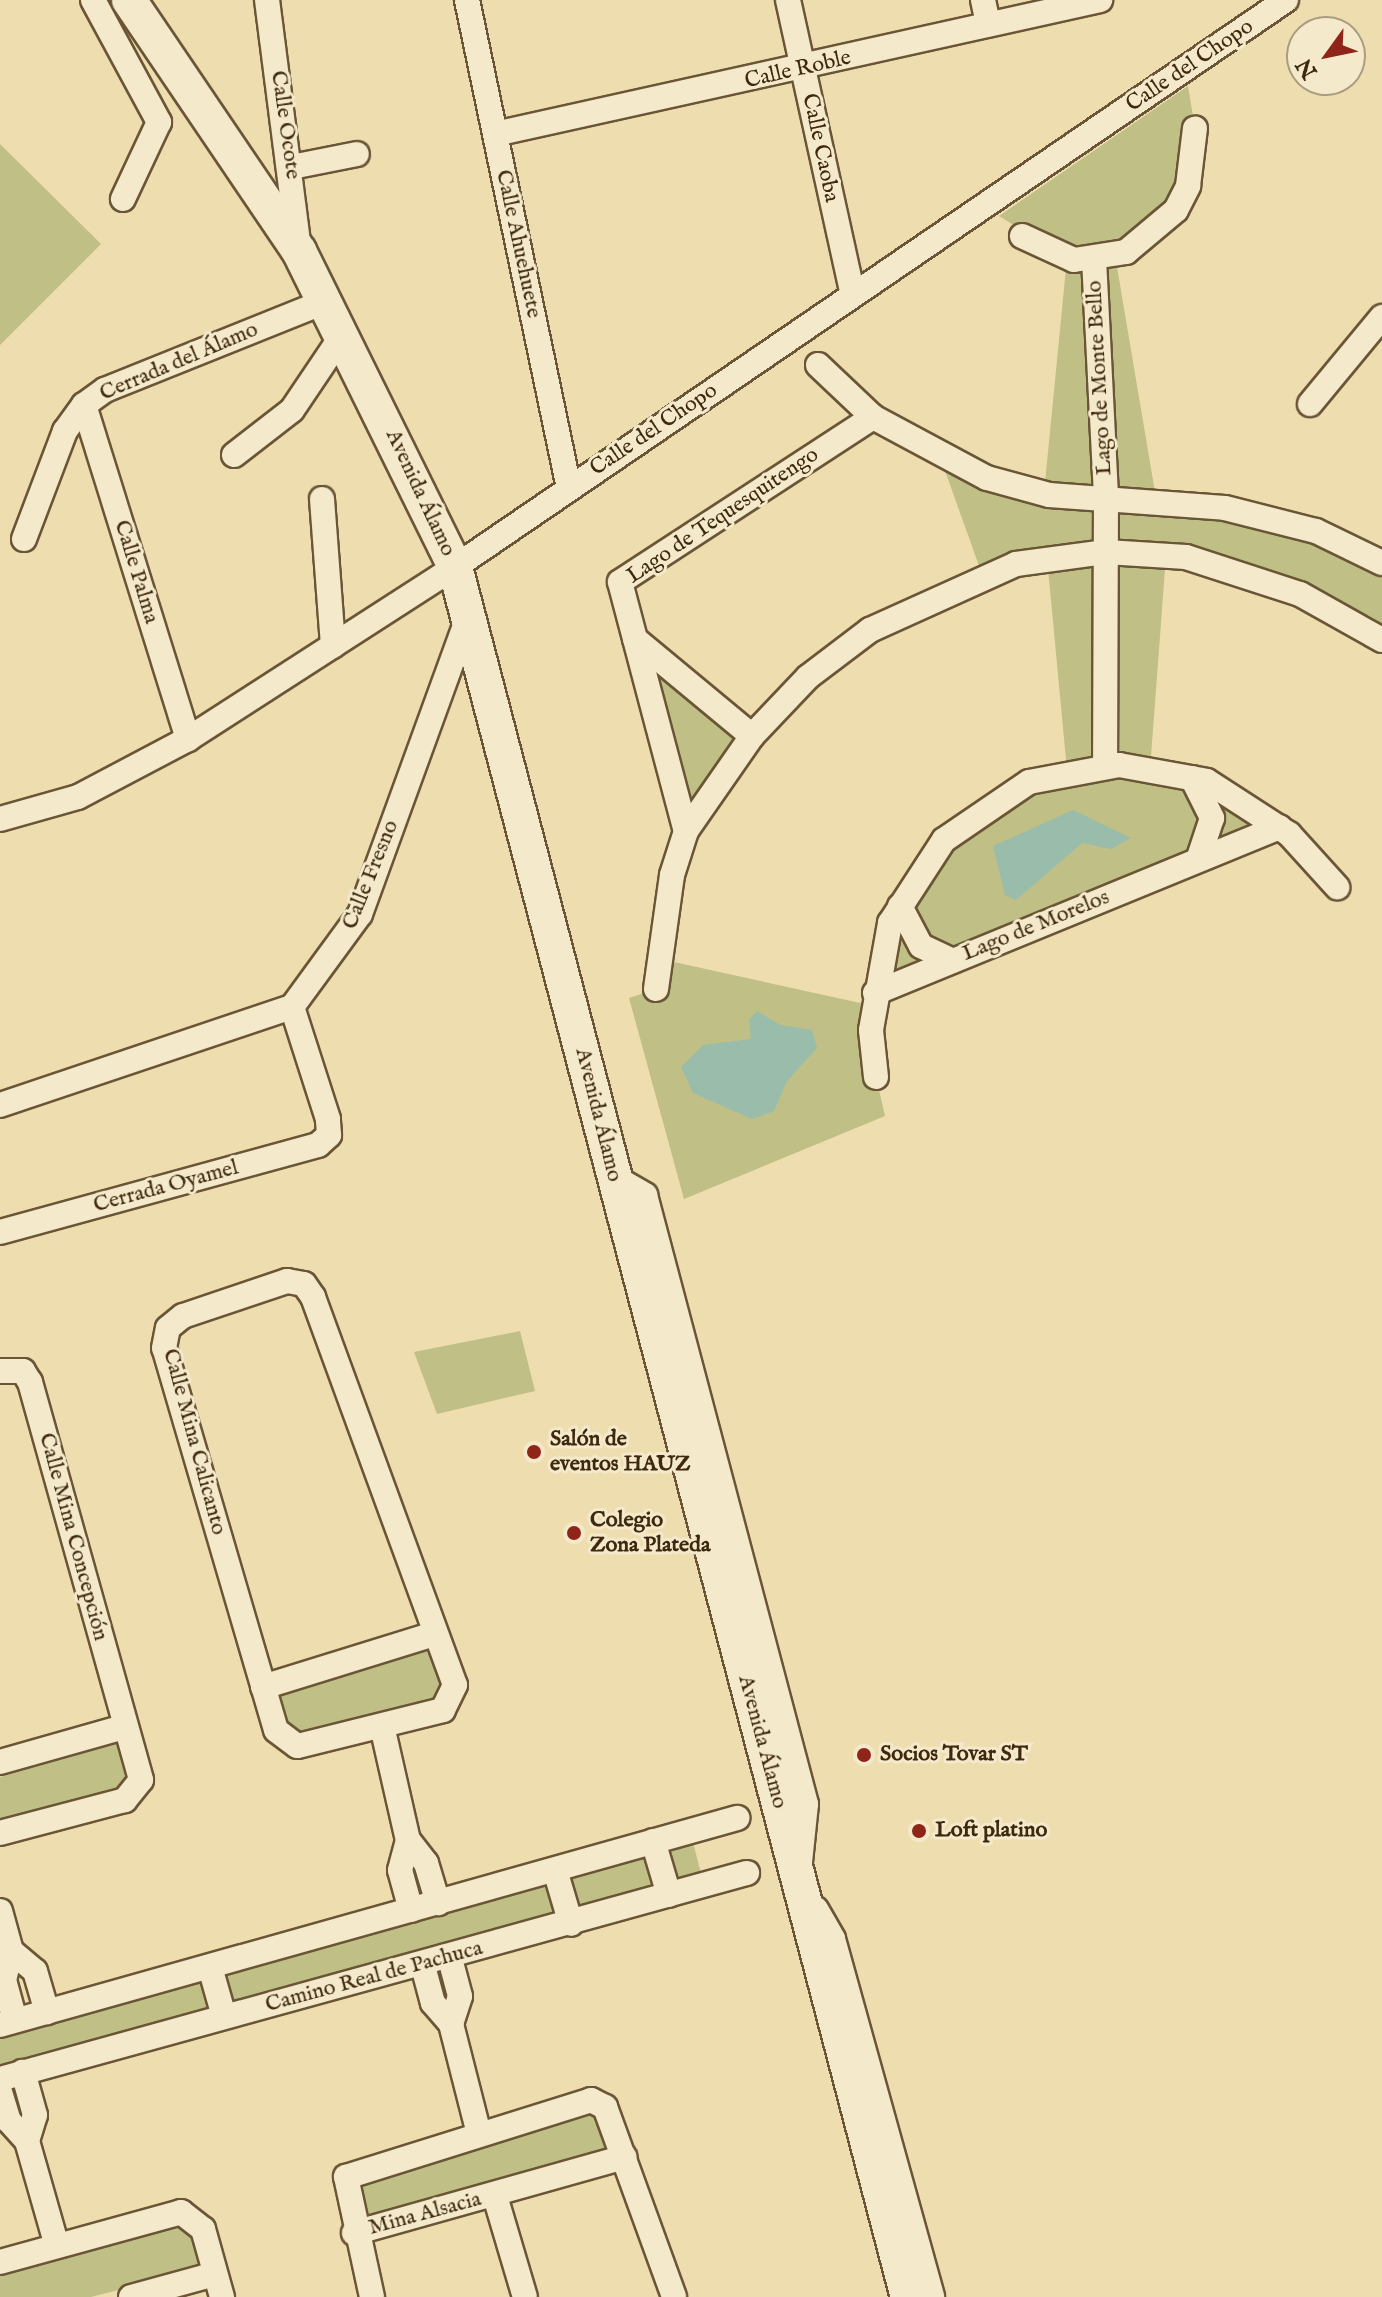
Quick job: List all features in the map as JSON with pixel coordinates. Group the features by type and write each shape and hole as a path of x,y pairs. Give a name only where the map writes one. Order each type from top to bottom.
{"street":[{"path":"93,0 159,122 123,199"},
{"name":"Avenida Álamo","path":"129,0 299,251 455,567 908,2297"},
{"name":"Calle Ocote","path":"267,0 292,167 299,251"},
{"name":"Calle Ahuehuete","path":"467,0 569,487"},
{"name":"Calle Caoba","path":"788,0 853,295"},
{"name":"Calle Roble","path":"495,134 804,70 986,12 1100,0"},
{"name":"Calle del Chopo","path":"0,819 78,797 188,739 455,567 1286,0"},
{"name":"Lago de Monte Bello","path":"1022,236 1048,252 1094,259 1126,252 1176,210 1188,186 1195,128"},
{"path":"292,167 357,154"},
{"name":"Lago de Monte Bello","path":"1094,259 1106,552"},
{"name":"Cerrada del Álamo","path":"24,539 65,431 84,405 105,390 324,302"},
{"path":"1310,404 1379,329"},
{"path":"234,455 292,410 341,337"},
{"path":"818,365 873,417 987,478 1049,495 1106,496 1264,517 1382,563"},
{"name":"Calle Palma","path":"84,405 188,739"},
{"name":"Lago de Tequesquitengo","path":"686,831 620,582 873,417"},
{"path":"322,499 333,646"},
{"path":"1105,766 1106,552"},
{"path":"656,989 672,875 686,831 752,736 808,677 883,623 1016,564 1106,552 1218,566 1300,594 1382,640"},
{"name":"Calle Fresno","path":"292,1007 360,914 467,620"},
{"path":"635,639 752,736"},
{"path":"876,1077 875,993 900,906 944,840 1029,782 1105,766 1192,778 1245,800 1279,827 1337,887"},
{"path":"1192,778 1212,818 1198,860"},
{"name":"Lago de Morelos","path":"875,993 1279,827"},
{"path":"900,906 921,946 953,961"},
{"path":"0,1105 292,1007"},
{"name":"Cerrada Oyamel","path":"0,1232 318,1145 329,1135 292,1007"},
{"name":"Calle Mina Calicanto","path":"287,1281 304,1284 313,1297 434,1634 455,1685 451,1700 443,1710 297,1746 276,1730 164,1348 168,1328 183,1316 287,1281"},
{"name":"Calle Mina Concepción","path":"0,1371 23,1371 30,1382 141,1780 137,1790 125,1800 0,1833"},
{"path":"263,1687 434,1634"},
{"path":"382,1726 408,1840 426,1863 438,1903"},
{"path":"0,1762 124,1727"},
{"path":"0,1911 11,1951 4,1980 8,2022 737,1818"},
{"path":"408,1840 400,1870 411,1910"},
{"path":"653,1841 669,1895"},
{"path":"555,1870 571,1924"},
{"name":"Camino Real de Pachuca","path":"12,2075 224,2016 450,1959 747,1873"},
{"path":"798,1878 833,1939 932,2297"},
{"path":"11,1951 35,1971 47,2012"},
{"path":"450,1959 460,1996 451,2024"},
{"path":"423,1966 433,2003 451,2024 479,2134"},
{"path":"210,1967 224,2016"},
{"path":"12,2075 35,2115 27,2141"},
{"path":"0,2092 9,2121 27,2141 57,2246"},
{"name":"Mina Alsacia","path":"372,2297 344,2184 355,2169 591,2100 605,2107 674,2297"},
{"name":"Mina Alsacia","path":"354,2233 495,2196 625,2157"},
{"name":"Mina Alsacia","path":"495,2196 525,2297"},
{"path":"0,2262 181,2212 203,2229 219,2286 131,2297"}],"green space":[{"path":"1188,86 1195,128 1188,186 1115,255 1156,498 1382,563 1382,640 1338,614 1166,556 1150,770 1279,827 875,993 922,867 1067,770 1047,558 983,577 939,454 1044,493 1067,258 999,216"},
{"path":"0,144 101,244 0,345"},
{"path":"635,639 752,736 686,831"},
{"path":"660,959 874,1006 876,1077 885,1116 684,1199 629,998 656,989"},
{"path":"520,1331 535,1391 437,1414 414,1352"},
{"path":"433,1647 448,1699 293,1742 280,1696"},
{"path":"119,1743 134,1788 0,1827 0,1777"},
{"path":"690,1831 704,1885 0,2079 0,2025"},
{"path":"596,2107 614,2155 360,2225 352,2177"},
{"path":"193,2221 205,2268 91,2297 0,2297 0,2273"}],"shaded area":[{"path":"1073,810 1131,838 1111,849 1082,843 1016,900 1005,895 993,846"},
{"path":"757,1011 780,1025 812,1030 817,1048 787,1081 774,1111 752,1119 693,1093 681,1067 703,1045 751,1039 749,1020"}],"place":[{"name":"Salón de eventos HAUZ","path":"534,1452"},
{"name":"Colegio Zona Plateda","path":"574,1533"},
{"name":"Socios Tovar ST","path":"864,1755"},
{"name":"Loft platino","path":"919,1831"}]}
